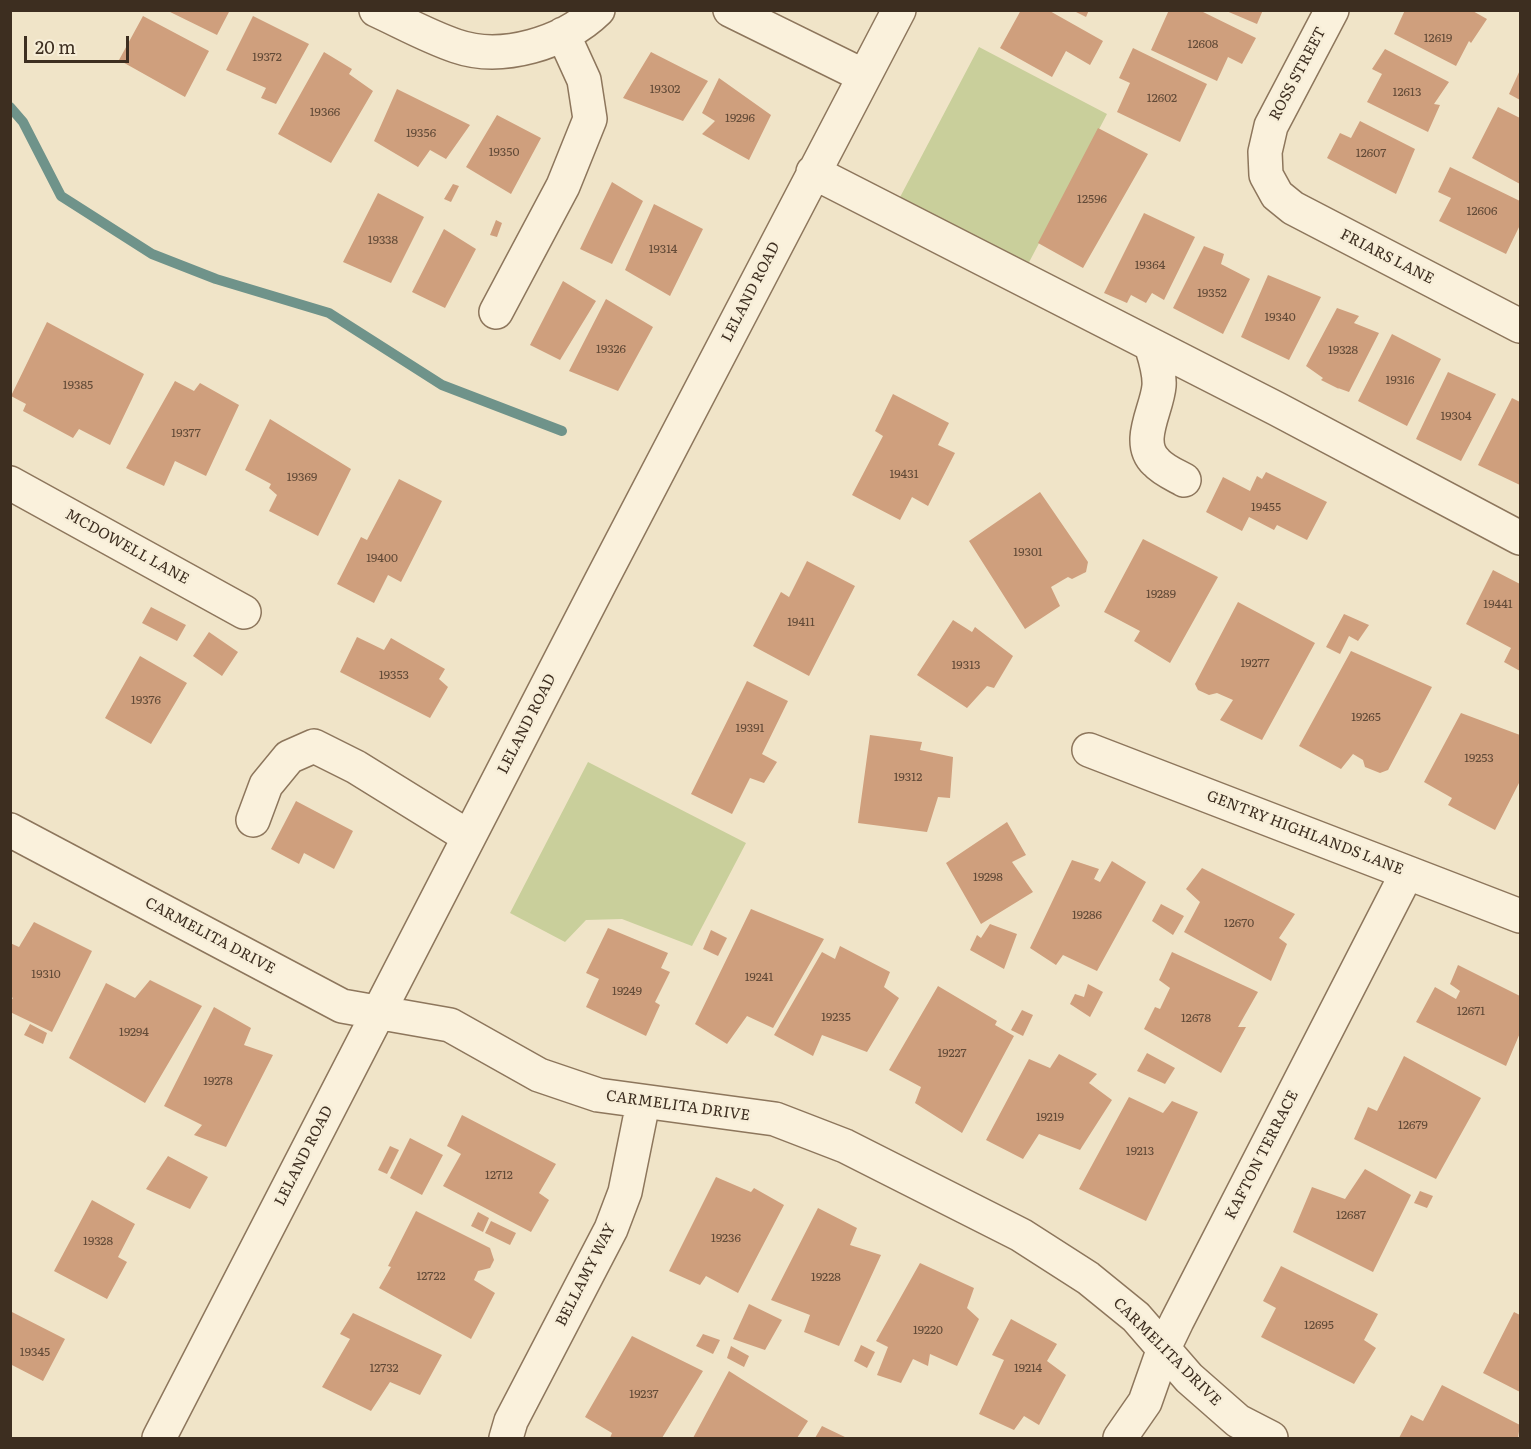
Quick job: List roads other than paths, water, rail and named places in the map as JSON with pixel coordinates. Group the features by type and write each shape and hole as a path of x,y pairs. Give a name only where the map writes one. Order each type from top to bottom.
{"street":[{"path":"376,10 458,47 488,52 536,47 584,24 598,10"},
{"path":"730,10 864,76"},
{"name":"LELAND ROAD","path":"159,1438 813,172 899,10"},
{"name":"ROSS STREET","path":"1266,175 1265,152 1271,126 1332,10"},
{"path":"496,312 563,186 590,120 584,80 563,34"},
{"path":"813,172 1288,414 1521,538"},
{"name":"FRIARS LANE","path":"1266,175 1277,195 1293,208 1521,326"},
{"path":"1151,345 1159,375 1159,388 1148,429 1147,447 1155,462 1184,480"},
{"name":"MCDOWELL LANE","path":"10,483 244,612"},
{"path":"253,820 266,785 289,756 314,746 356,767 469,837"},
{"name":"GENTRY HIGHLANDS LANE","path":"1089,750 1521,916"},
{"name":"CARMELITA DRIVE","path":"10,830 342,1006 450,1025 539,1075 598,1095 775,1119 845,1146 1030,1241 1088,1278 1136,1317 1189,1378 1238,1420 1271,1438"},
{"name":"KAFTON TERRACE","path":"1120,1438 1145,1402 1164,1348 1407,873"},
{"name":"BELLAMY WAY","path":"506,1438 511,1421 611,1229 625,1192 644,1103"}],"waterway":[{"path":"10,107 23,122 61,196 152,254 216,279 329,313 442,385 562,431"}]}
